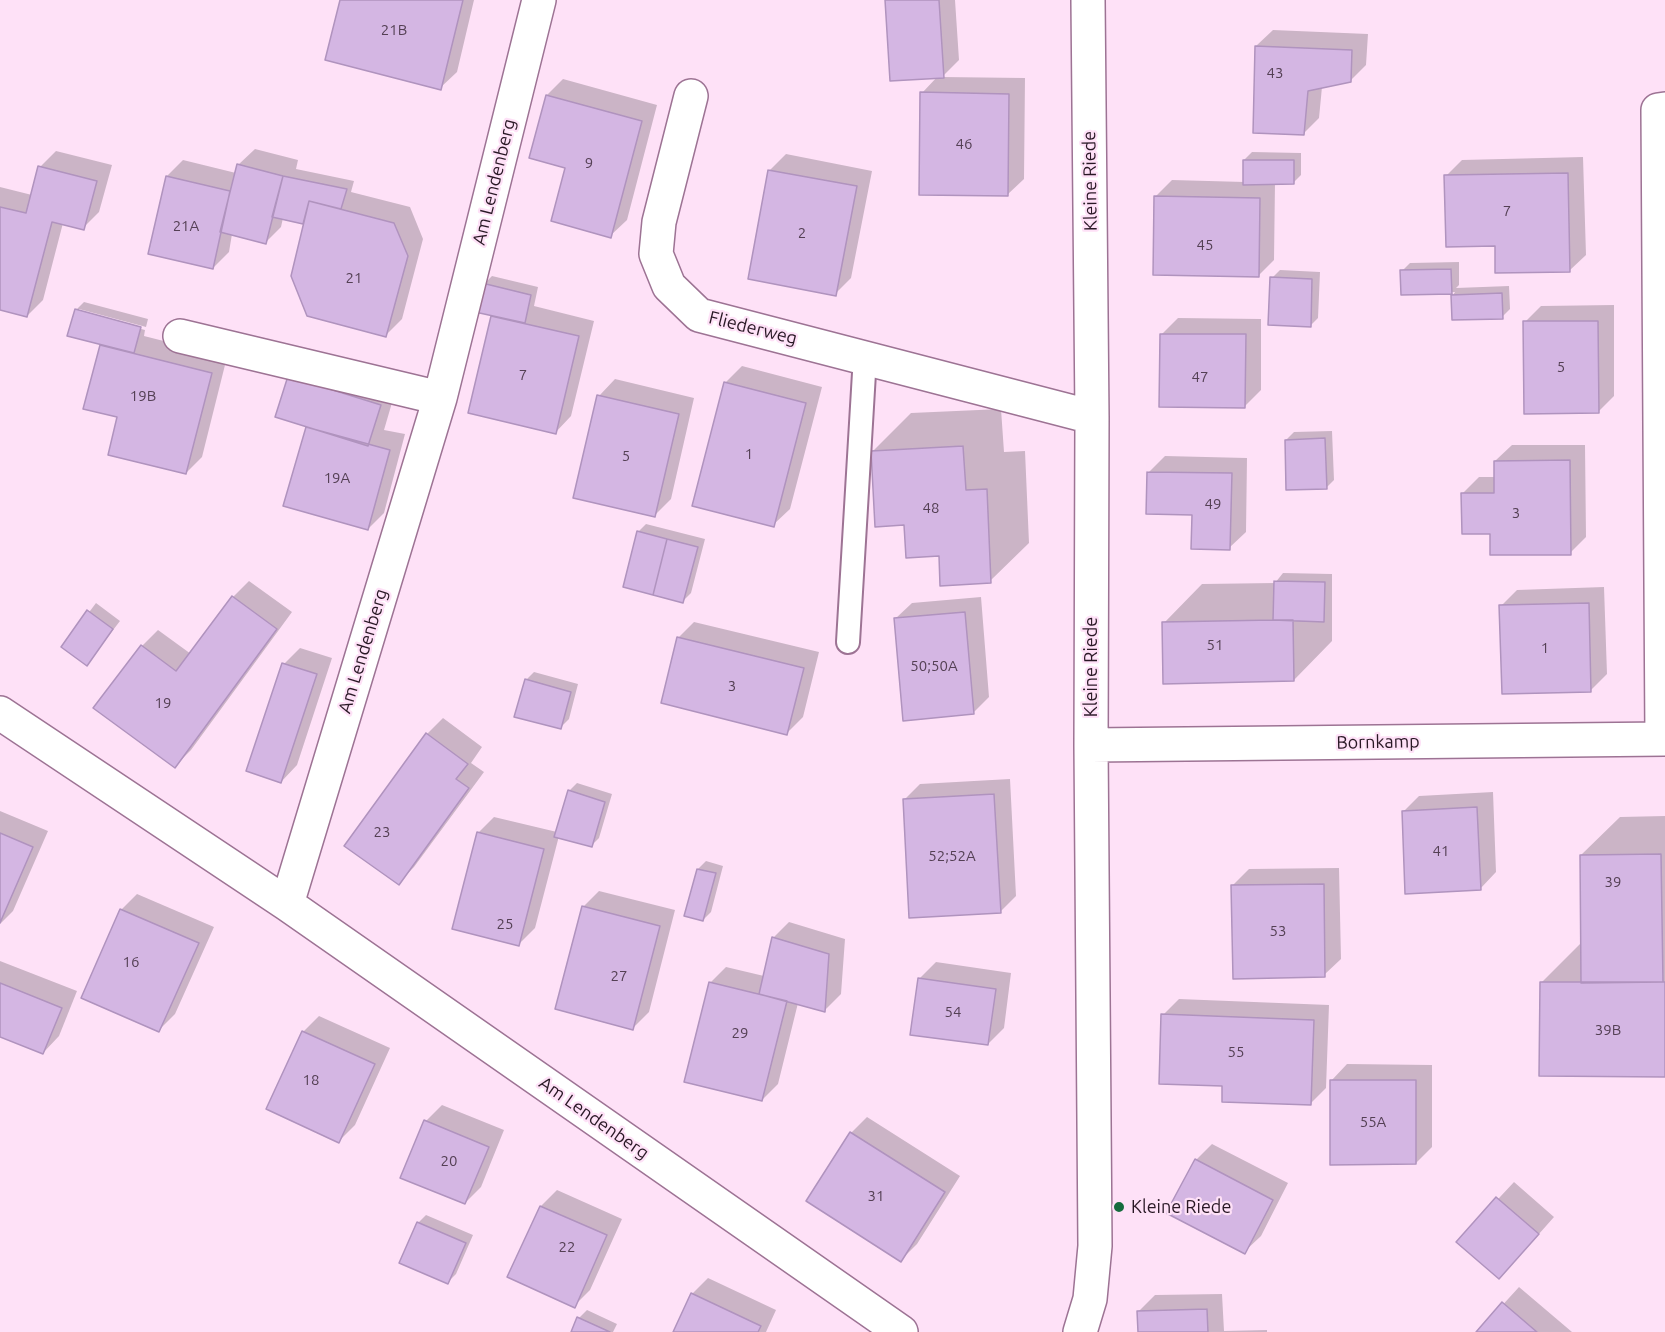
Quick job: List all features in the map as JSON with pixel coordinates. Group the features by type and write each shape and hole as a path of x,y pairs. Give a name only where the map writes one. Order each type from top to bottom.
{"street":[{"name":"Am Lendenberg","path":"287,904 440,398 539,0"},
{"name":"Kleine Riede","path":"1080,1332 1090,1299 1095,1246 1088,0"},
{"name":"Fliederweg","path":"691,96 659,222 656,254 669,286 699,315 865,356 1092,417"},
{"path":"1664,739 1658,110 1665,109"},
{"path":"180,336 440,398"},
{"name":"Am Lendenberg","path":"0,713 287,904 901,1332"},
{"name":"Bornkamp","path":"1091,746 1664,739"}],"lane":[{"path":"848,642 865,356"}],"building":[{"path":"340,0 463,0 441,90 325,60"},
{"path":"885,0 939,0 944,78 890,81"},
{"path":"1255,46 1352,50 1351,82 1308,91 1304,135 1253,133"},
{"path":"920,92 1009,94 1008,196 919,195"},
{"path":"546,95 642,121 611,238 551,221 565,168 529,158"},
{"path":"1243,160 1294,160 1294,184 1243,185"},
{"path":"237,164 283,176 266,244 220,232"},
{"path":"38,166 97,181 84,230 52,222 27,317 0,310 0,207 26,213"},
{"path":"768,170 857,186 836,296 748,279"},
{"path":"1568,173 1570,272 1495,273 1495,246 1446,247 1444,175"},
{"path":"166,176 230,191 213,269 148,254"},
{"path":"283,176 347,189 341,209 309,201 303,224 272,217"},
{"path":"1154,196 1260,198 1259,277 1153,275"},
{"path":"309,201 394,223 408,256 386,337 307,316 291,276"},
{"path":"1451,269 1452,294 1401,295 1400,270"},
{"path":"1270,277 1312,279 1311,327 1268,325"},
{"path":"482,283 531,295 525,323 475,312"},
{"path":"1502,293 1503,319 1452,320 1451,295"},
{"path":"75,309 141,327 134,353 67,336"},
{"path":"491,316 579,336 556,434 468,413"},
{"path":"1523,321 1598,321 1599,413 1524,414"},
{"path":"1160,334 1246,334 1245,408 1159,407"},
{"path":"100,345 212,373 186,474 108,455 117,417 83,409"},
{"path":"288,376 381,405 368,446 275,417"},
{"path":"724,382 806,403 774,527 692,506"},
{"path":"597,395 679,414 655,517 573,498"},
{"path":"306,427 390,450 368,530 283,506"},
{"path":"1325,438 1327,489 1286,490 1285,440"},
{"path":"963,446 966,490 987,489 991,583 940,586 939,556 906,558 904,525 875,527 871,451"},
{"path":"1570,460 1571,555 1490,555 1490,534 1462,534 1461,493 1494,493 1494,461"},
{"path":"1147,472 1232,473 1230,550 1191,549 1192,515 1146,514"},
{"path":"637,531 667,539 653,595 623,587"},
{"path":"667,539 698,547 683,603 653,595"},
{"path":"1274,581 1325,582 1324,622 1273,620"},
{"path":"232,596 277,629 175,768 93,708 141,645 176,671"},
{"path":"1589,603 1591,692 1502,694 1499,605"},
{"path":"87,610 113,629 87,666 61,647"},
{"path":"965,612 974,714 903,721 894,618"},
{"path":"1293,620 1294,681 1163,684 1162,622"},
{"path":"677,637 804,668 787,735 661,703"},
{"path":"282,663 317,674 281,783 246,771"},
{"path":"525,679 571,692 561,729 514,717"},
{"path":"426,733 468,764 456,779 469,788 399,885 344,846"},
{"path":"568,790 605,802 592,847 554,837"},
{"path":"994,794 1001,913 909,918 903,799"},
{"path":"1477,807 1481,890 1405,894 1402,811"},
{"path":"477,832 544,849 519,946 452,929"},
{"path":"0,833 33,847 0,923"},
{"path":"1661,854 1663,982 1581,983 1580,855"},
{"path":"697,869 716,873 703,921 684,916"},
{"path":"1324,884 1325,977 1233,979 1231,885"},
{"path":"582,906 660,926 633,1030 555,1009"},
{"path":"120,909 199,943 159,1032 81,998"},
{"path":"772,937 829,954 825,1012 759,994"},
{"path":"918,978 996,989 988,1045 910,1035"},
{"path":"709,982 787,1001 762,1101 684,1082"},
{"path":"1540,982 1665,982 1665,1077 1539,1076"},
{"path":"0,983 62,1008 43,1054 0,1037"},
{"path":"1161,1014 1314,1020 1311,1105 1222,1102 1222,1086 1159,1084"},
{"path":"302,1031 375,1064 339,1143 266,1109"},
{"path":"1330,1080 1416,1080 1416,1164 1330,1165"},
{"path":"424,1120 489,1147 465,1204 400,1178"},
{"path":"850,1132 945,1192 901,1262 806,1201"},
{"path":"1195,1159 1273,1200 1245,1254 1166,1213"},
{"path":"1496,1197 1539,1234 1499,1279 1456,1242"},
{"path":"540,1206 607,1235 575,1308 507,1277"},
{"path":"417,1222 466,1243 448,1284 399,1263"},
{"path":"691,1293 761,1326 758,1332 673,1332"},
{"path":"1502,1302 1537,1332 1476,1332"},
{"path":"1207,1309 1208,1332 1138,1332 1137,1311"},
{"path":"577,1317 610,1332 571,1332"}],"place":[{"name":"Kleine Riede","path":"1119,1207"}]}
